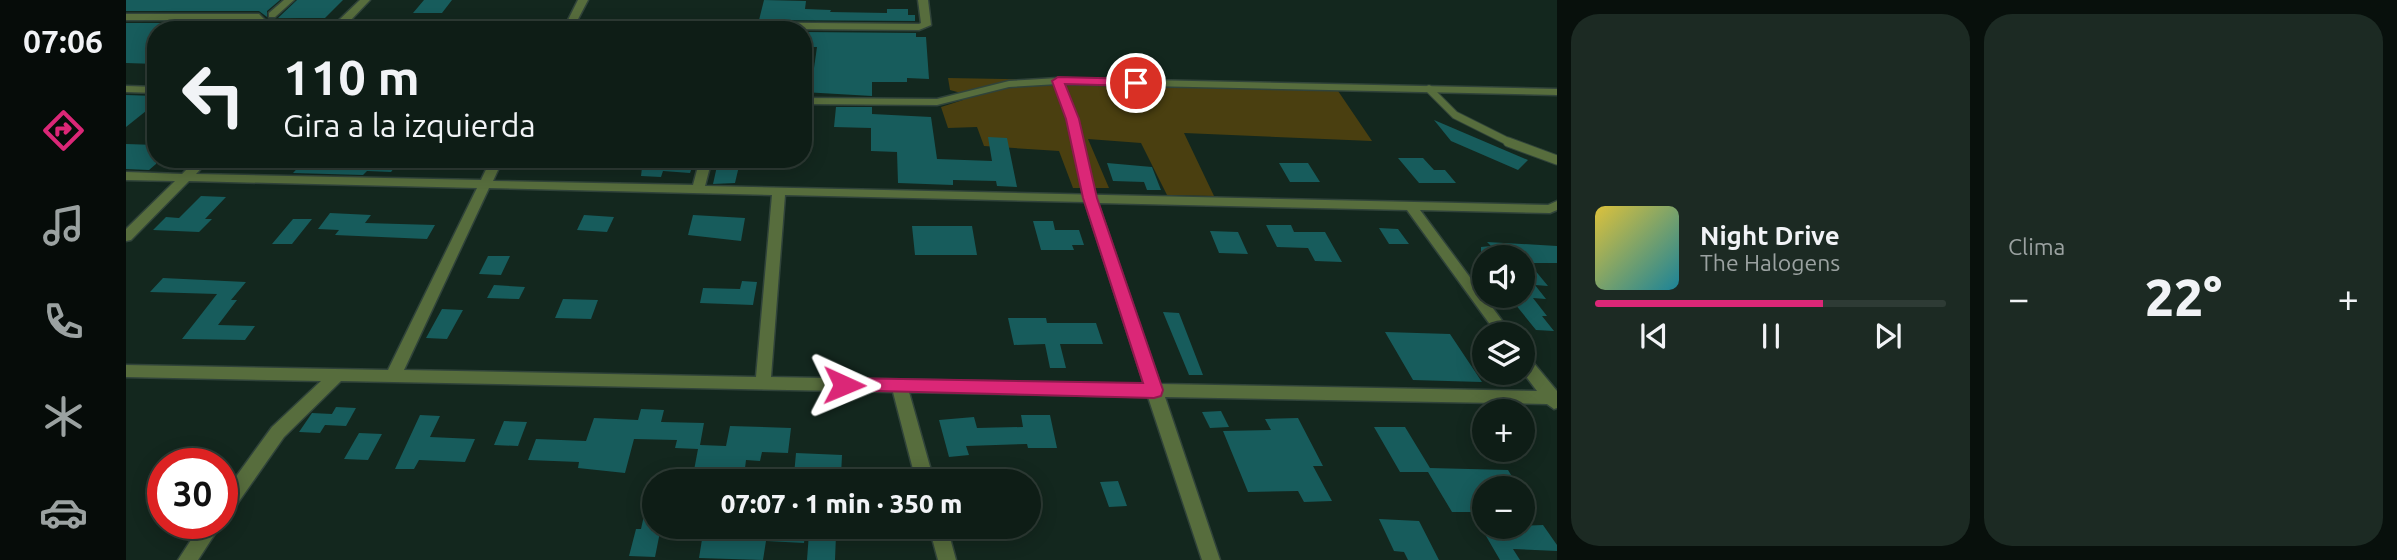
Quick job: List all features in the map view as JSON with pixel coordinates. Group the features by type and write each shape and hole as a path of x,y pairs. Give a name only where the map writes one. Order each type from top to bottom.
{"street":[{"path":"272,15 289,0"},
{"path":"345,21 365,0"},
{"path":"572,21 583,0"},
{"path":"812,28 919,27 926,25 923,0"},
{"path":"126,17 250,18 272,15 319,21"},
{"path":"250,18 258,21"},
{"path":"812,101 937,102 1009,84 1058,81 1557,92"},
{"path":"126,89 147,90"},
{"path":"812,93 946,94 955,99"},
{"path":"126,237 195,168"},
{"path":"393,376 492,168"},
{"path":"698,189 704,168"},
{"path":"126,176 1555,209"},
{"path":"763,383 779,191"},
{"path":"1090,198 1211,560"},
{"path":"1410,205 1495,322"},
{"path":"126,371 1154,390 1555,401"},
{"path":"238,488 278,432 336,376"},
{"path":"1535,376 1555,401"},
{"path":"899,386 922,469"},
{"path":"187,560 202,539"},
{"path":"941,539 947,560"}],"lane":[{"path":"1058,81 1072,119 1090,198"},
{"path":"1429,89 1440,104 1470,125 1557,160"}],"shaded area":[{"path":"948,78 1334,85 1372,141 1184,133 1214,196 1167,195 1141,143 1088,139 1109,188 1073,188 1059,151 984,146 977,127 948,128 941,107 963,100 961,93 950,90"}],"building":[{"path":"126,0 280,0 267,11 267,17 259,11 126,11"},
{"path":"297,0 343,0 325,18 278,18"},
{"path":"424,0 452,0 442,13 413,13"},
{"path":"764,0 806,1 805,9 831,10 830,12 887,13 887,9 908,9 908,15 915,15 915,21 759,20"},
{"path":"126,23 147,23 147,64 126,63"},
{"path":"812,32 916,33 916,37 926,37 929,79 907,78 907,82 872,82 872,96 812,93 817,47 812,47"},
{"path":"126,95 147,96 147,110 126,127"},
{"path":"836,107 872,107 872,114 931,117 937,159 992,161 988,137 1007,138 1017,187 997,186 996,181 953,180 953,185 898,183 897,152 871,151 871,128 834,127"},
{"path":"1434,120 1528,160 1518,170 1451,141"},
{"path":"126,144 147,145 147,168 151,168 126,169"},
{"path":"1398,158 1423,158 1434,170 1445,170 1456,183 1419,183"},
{"path":"1107,163 1152,167 1161,190 1147,190 1144,182 1113,181"},
{"path":"1279,163 1308,163 1320,182 1290,182"},
{"path":"298,168 394,168 391,172 367,171 363,175 293,173"},
{"path":"642,168 692,168 690,173 663,171 661,177 641,176"},
{"path":"717,168 739,168 735,183 713,184"},
{"path":"201,196 226,197 205,219 212,219 199,232 153,230 166,217 179,218"},
{"path":"330,213 371,215 365,223 435,225 427,239 335,235 339,230 318,229"},
{"path":"584,215 614,217 607,232 577,230"},
{"path":"693,215 745,218 741,241 688,235"},
{"path":"293,219 312,219 292,244 272,244"},
{"path":"1033,221 1053,221 1055,230 1079,230 1084,245 1072,245 1074,250 1041,250"},
{"path":"1266,225 1291,225 1294,232 1325,232 1342,262 1315,261 1308,248 1277,247"},
{"path":"912,226 972,226 977,255 915,255"},
{"path":"1379,228 1398,229 1409,244 1389,244"},
{"path":"1210,231 1238,232 1248,254 1219,253"},
{"path":"1487,242 1557,246 1557,263 1535,263 1535,245 1490,245"},
{"path":"488,256 510,256 501,275 479,274"},
{"path":"1535,270 1548,286 1535,285"},
{"path":"163,278 246,282 231,300 237,300 218,325 255,326 245,340 182,339 217,294 150,292"},
{"path":"742,281 757,282 753,305 700,303 703,288 740,289"},
{"path":"494,285 525,287 519,299 487,298"},
{"path":"1535,285 1546,299 1535,298"},
{"path":"563,299 598,300 591,319 555,318"},
{"path":"1535,301 1547,316 1542,316 1554,331 1536,330 1535,322 1530,322 1518,308 1535,308"},
{"path":"442,309 463,310 447,339 426,338"},
{"path":"1163,312 1179,313 1203,375 1189,375"},
{"path":"1008,318 1046,318 1047,323 1096,323 1103,344 1060,344 1066,368 1050,368 1045,344 1014,345"},
{"path":"1385,332 1450,334 1472,367 1472,382 1413,380"},
{"path":"336,407 356,408 346,426 325,425 320,433 299,432 312,413 332,414"},
{"path":"641,409 664,410 661,422 704,423 700,445 726,446 730,426 791,428 788,453 762,452 760,461 746,460 745,468 694,469 698,449 675,448 677,440 634,439 625,473 578,468 579,462 528,460 536,439 586,441 594,418 638,420"},
{"path":"1221,411 1229,427 1210,428 1202,412"},
{"path":"420,415 440,416 430,437 475,439 465,462 419,460 414,469 395,469"},
{"path":"1021,415 1050,415 1057,448 1028,448 1027,444 966,446 969,455 949,457 939,420 974,417 977,428 1023,427"},
{"path":"1298,418 1323,466 1313,466 1332,501 1304,502 1298,491 1248,492 1223,431 1271,430 1265,419"},
{"path":"504,421 527,422 518,446 494,445"},
{"path":"1374,427 1405,427 1430,468 1508,470 1512,476 1472,476 1472,512 1452,512 1428,472 1400,472"},
{"path":"359,433 382,434 368,460 344,459"},
{"path":"796,453 842,455 841,469 795,469"},
{"path":"1118,481 1127,506 1109,507 1100,482"},
{"path":"1379,519 1419,521 1439,560 1408,560 1404,552 1394,551"},
{"path":"642,524 642,539 659,539 655,557 629,556 636,529 641,529"},
{"path":"1535,525 1543,525 1557,545 1557,551 1513,549 1520,560 1500,560 1488,539 1535,539"},
{"path":"702,539 804,539 804,543 766,541 763,560 699,558"},
{"path":"809,539 836,539 835,560 807,560"}],"route":[{"path":"844,385 1154,390 1090,198 1072,119 1058,81 1136,83"}]}
